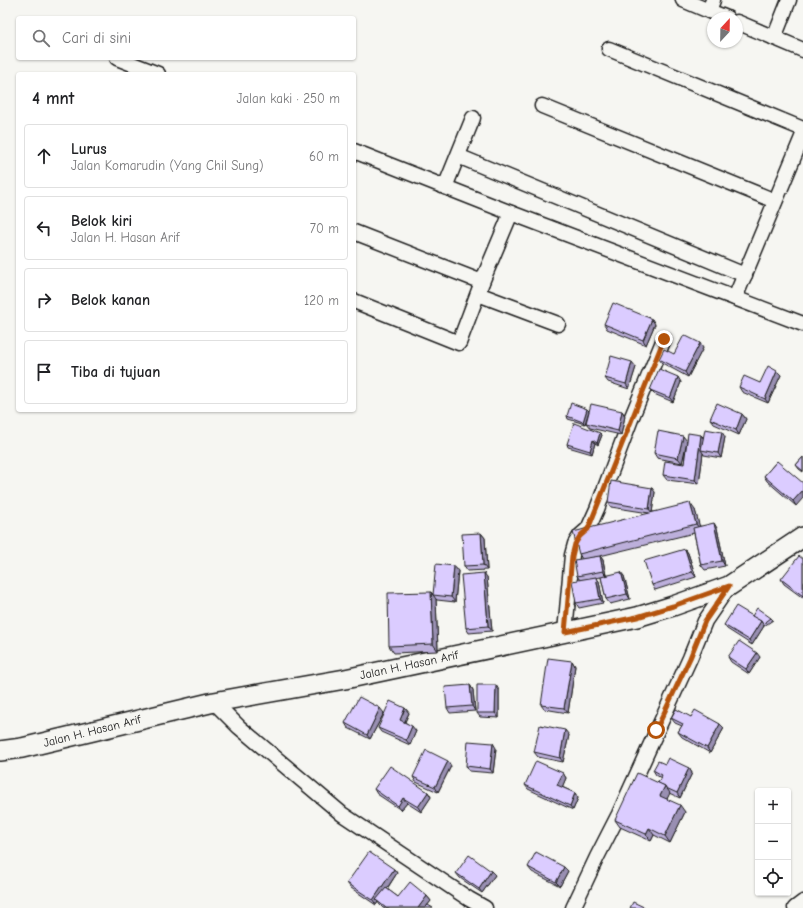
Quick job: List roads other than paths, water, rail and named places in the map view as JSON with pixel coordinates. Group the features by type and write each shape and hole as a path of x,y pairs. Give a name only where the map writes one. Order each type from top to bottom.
{"main road":[{"name":"Jalan H. Hasan Arif","path":"0,751 22,748 214,702 345,679 637,617 729,586 803,537"}],"street":[{"path":"683,0 711,5 720,12"},
{"path":"774,38 789,0"},
{"path":"743,25 803,50"},
{"path":"610,49 803,129"},
{"path":"122,60 153,72"},
{"path":"542,106 775,201"},
{"path":"445,187 473,118"},
{"path":"735,298 803,134"},
{"path":"356,152 511,213 803,324"},
{"path":"458,156 745,275"},
{"path":"356,302 459,343 511,213"},
{"path":"356,233 558,324"},
{"path":"565,632 572,556 575,544 580,536 588,529 664,339"},
{"path":"573,908 619,814 643,758 690,658 705,621 729,586"},
{"path":"214,702 239,727 342,814 469,899 485,908"},
{"path":"795,908 803,902"}]}
